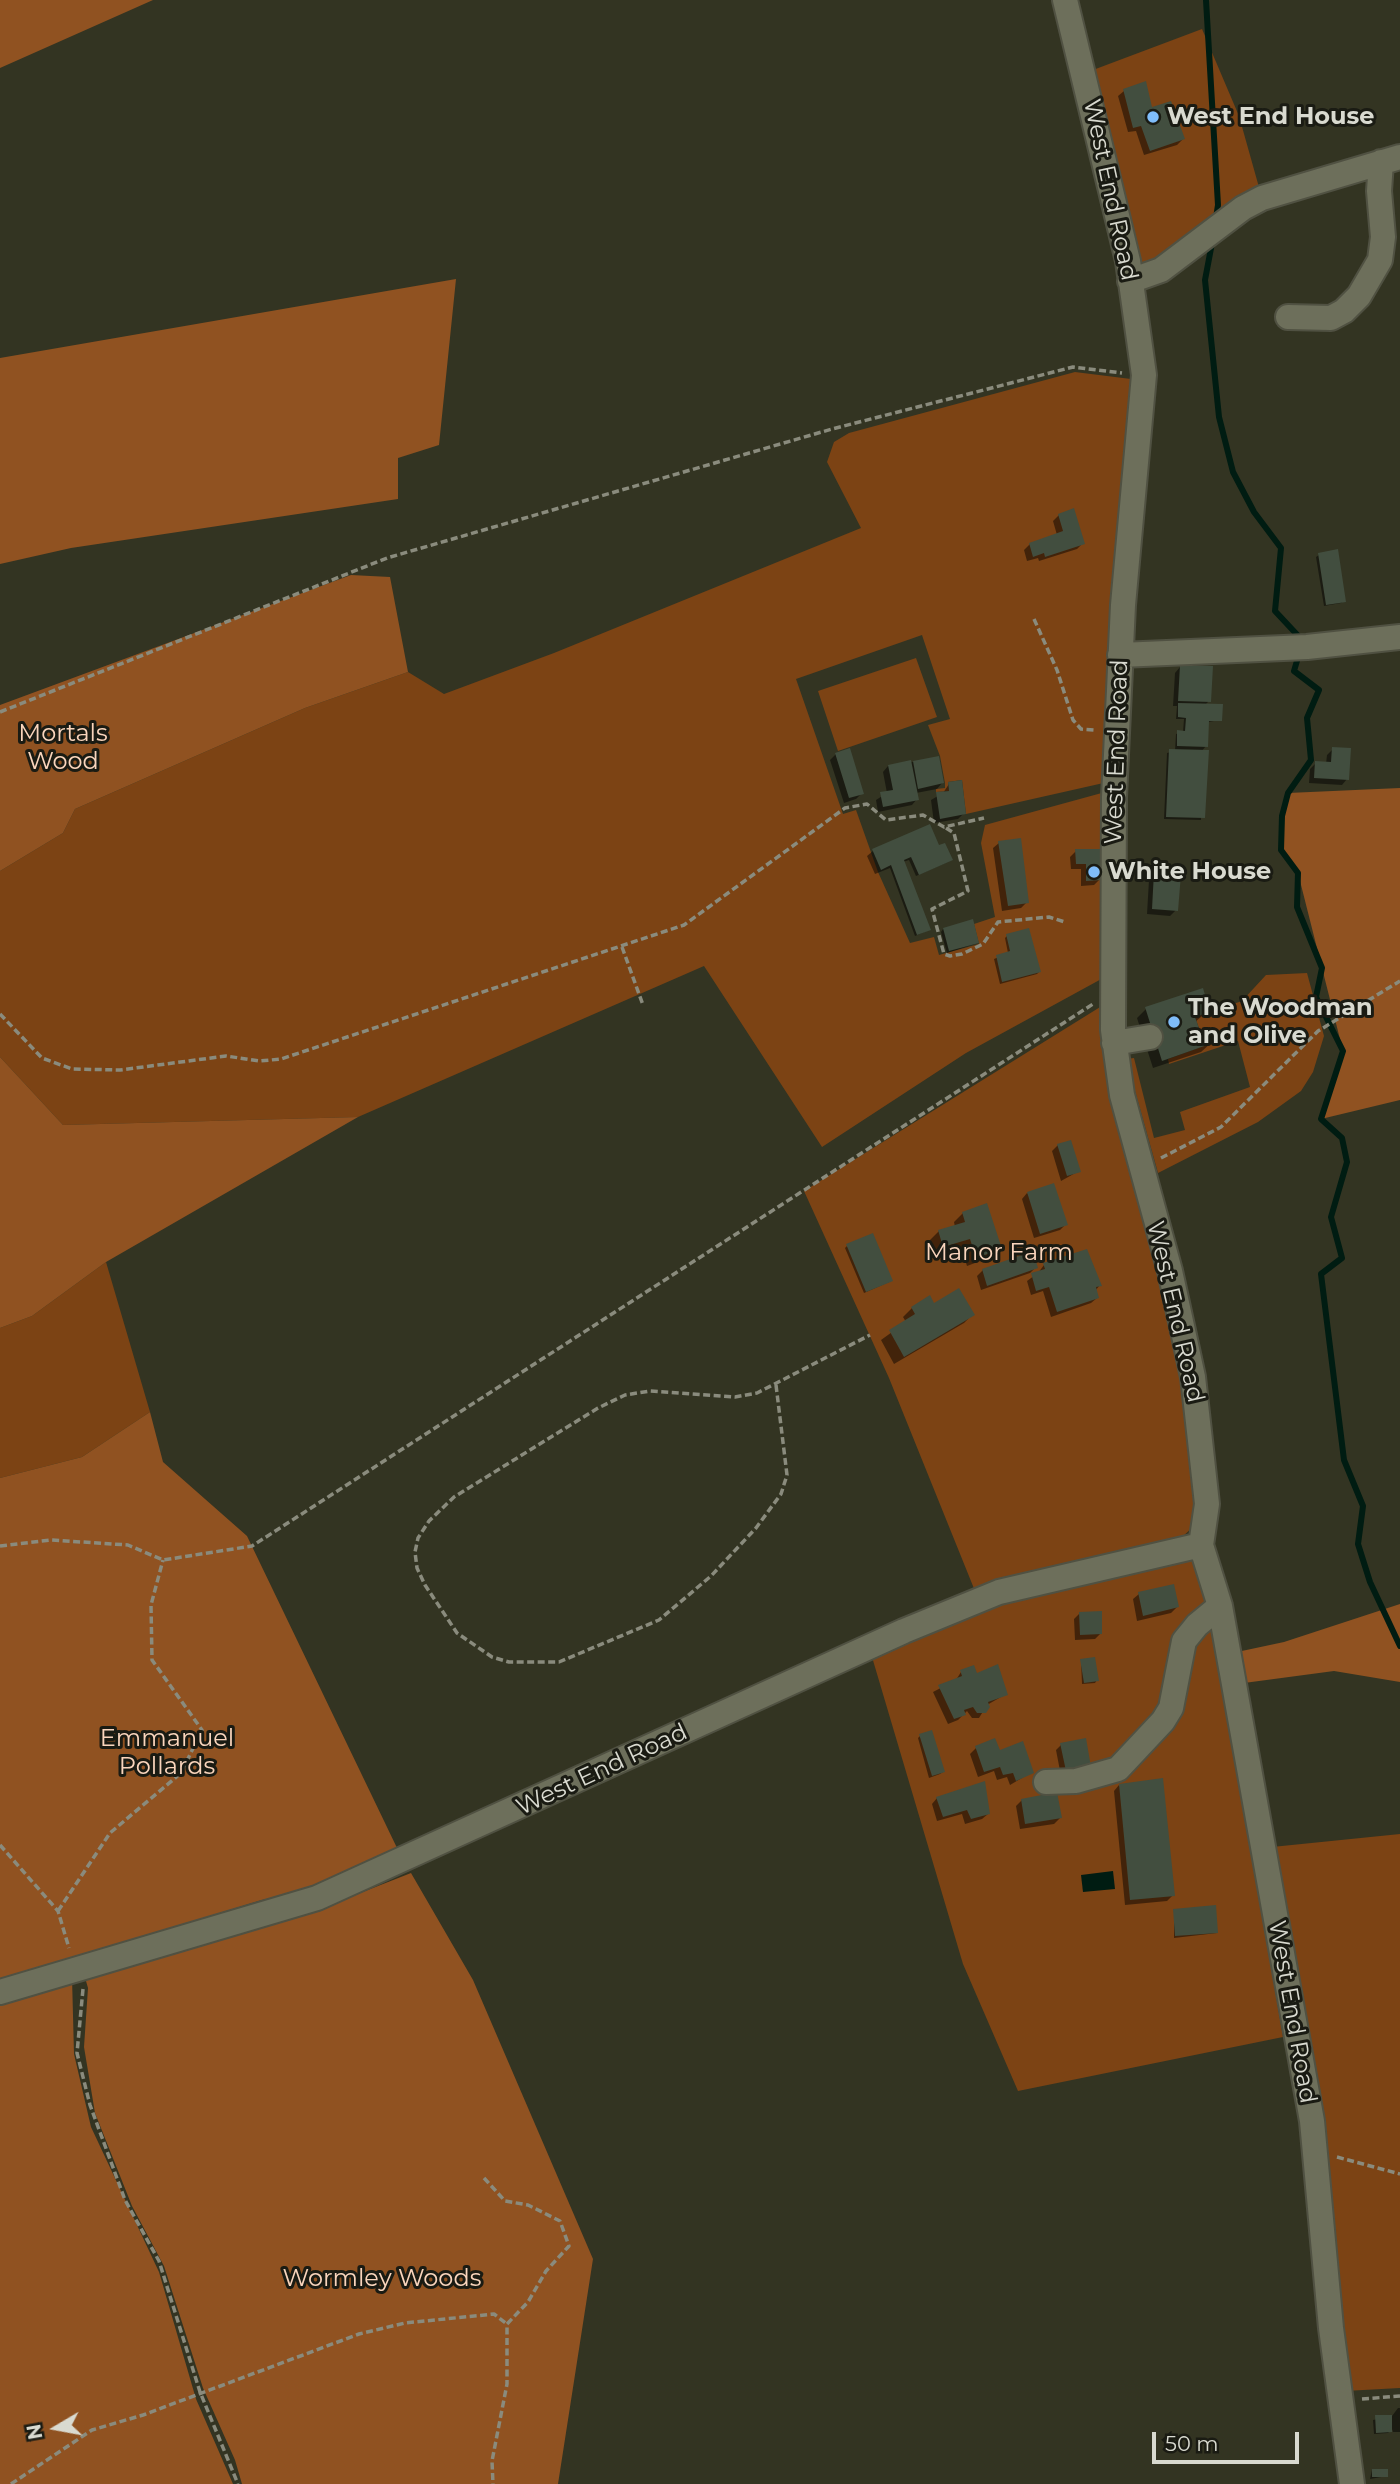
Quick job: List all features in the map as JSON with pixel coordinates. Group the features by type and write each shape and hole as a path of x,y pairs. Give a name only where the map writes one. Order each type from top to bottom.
{"street":[{"name":"West End Road","path":"1065,0 1085,73 1130,281 1144,375 1144,408 1126,551 1117,724 1112,991 1114,1043 1122,1096 1170,1271 1193,1377 1208,1504 1201,1545 1220,1606 1315,2151 1331,2328 1352,2484"},
{"path":"1130,281 1161,270 1243,208 1262,198 1391,159"},
{"path":"1288,317 1331,318 1344,311 1359,296 1380,260 1383,237 1379,191 1391,159"},
{"path":"1121,655 1299,647 1400,637"},
{"path":"1114,1043 1150,1037"},
{"name":"West End Road","path":"0,1992 75,1967 317,1898 904,1631 999,1592 1201,1545"},
{"path":"1046,1782 1076,1781 1118,1769 1163,1721 1171,1708 1184,1641 1197,1625 1220,1606"}],"path":[{"path":"0,712 387,558 832,429 1073,367 1144,375"},
{"path":"1034,620 1057,670 1069,713 1076,726 1094,731 1117,724"},
{"path":"0,1014 42,1058 72,1069 120,1070 226,1056 260,1060 281,1059 684,925 845,808 867,804 886,820 923,815 954,833 968,891 932,909 944,954 962,954 983,944 998,922 1048,917 1065,922"},
{"path":"944,827 984,818"},
{"path":"622,947 643,1005"},
{"path":"1140,1169 1221,1127 1328,1025 1400,981"},
{"path":"0,1546 51,1540 128,1545 163,1560 252,1546 1112,991"},
{"path":"776,1385 787,1475 781,1494 756,1528 703,1584 659,1620 559,1662 509,1662 492,1657 457,1633 425,1586 417,1568 415,1552 418,1538 429,1521 454,1497 598,1408 625,1395 638,1393 692,1392 735,1397 776,1385 870,1335"},
{"path":"58,1911 110,1833 181,1773 202,1730 152,1660 151,1605 163,1560"},
{"path":"0,1845 58,1911 83,1988 77,2053 90,2105 125,2200 159,2261 200,2392 238,2484"},
{"path":"1315,2151 1400,2174"},
{"path":"484,2178 505,2201 528,2205 560,2221 569,2246 546,2271 528,2302 507,2324 507,2384 492,2461 493,2484"},
{"path":"11,2484 92,2430 143,2416 200,2392 359,2334 405,2323 494,2314 507,2324"},
{"path":"1342,2400 1400,2396"},
{"path":"19,2484 23,2476"}],"green space":[{"path":"0,0 153,0 0,68"},
{"path":"1202,29 1239,116 1262,198 1161,270 1128,261 1085,73"},
{"path":"456,279 439,445 398,458 398,499 71,548 0,564 0,358"},
{"path":"1075,372 1131,379 1130,445 1124,456 1112,581 1108,782 966,814 962,780 948,782 949,791 936,792 936,789 945,788 945,783 940,756 928,725 950,719 922,635 796,679 843,814 856,810 878,872 910,943 934,937 939,955 979,944 974,924 995,917 981,843 985,825 1109,791 1105,977 966,1053 822,1147 704,966 358,1117 63,1125 0,1057 0,871 63,833 75,809 305,708 408,672 444,694 554,653 861,528 827,462 834,442 849,433"},
{"name":"Mortals Wood","path":"351,575 390,577 408,672 305,708 75,809 63,833 0,871 0,705"},
{"path":"916,658 937,717 838,751 818,691"},
{"path":"1400,788 1400,1100 1321,1119 1343,1051 1298,873 1281,850 1282,816 1288,793"},
{"path":"1307,973 1324,1036 1313,1072 1301,1091 1258,1122 1158,1173 1126,1059 1134,1058 1154,1138 1185,1130 1180,1112 1250,1087 1238,1041 1169,1064 1168,1059 1212,1043 1208,1028 1200,1031 1195,1017 1242,1001 1266,975"},
{"name":"Manor Farm","path":"1105,1004 1185,1371 1200,1508 1194,1526 1181,1538 975,1591 889,1378 804,1191"},
{"path":"0,1057 63,1125 358,1117 106,1262 32,1316 0,1328"},
{"path":"106,1262 150,1412 82,1457 0,1478 0,1328 32,1316"},
{"name":"Emmanuel Pollards","path":"150,1412 163,1462 247,1536 398,1850 316,1888 262,1900 0,1981 0,1478 82,1457"},
{"path":"1197,1556 1221,1672 1283,2037 1018,2091 963,1964 872,1657 996,1603"},
{"path":"1400,1604 1400,1682 1334,1671 1244,1683 1237,1652 1284,1642"},
{"path":"1400,1834 1400,2388 1345,2391 1272,1847"},
{"name":"Wormley Woods","path":"411,1873 473,1980 593,2259 558,2484 242,2484 235,2460 203,2388 164,2266 132,2206 95,2113 84,2047 88,1988 84,1974 322,1908"},
{"path":"72,1977 74,2054 91,2127 159,2272 196,2399 233,2484 0,2484 0,2002"}],"shaded area":[{"path":"1113,1871 1115,1889 1083,1892 1081,1875"}],"building":[{"name":"West End House","path":"1146,81 1152,107 1171,101 1185,139 1150,151 1141,126 1133,128 1123,89"},
{"path":"1074,508 1085,544 1045,557 1044,553 1033,557 1029,543 1063,531 1058,514"},
{"path":"1338,549 1346,602 1326,605 1318,553"},
{"path":"1180,665 1213,666 1211,702 1178,701"},
{"path":"1178,703 1223,704 1222,721 1209,721 1208,747 1177,746 1177,730 1185,731 1186,718 1178,717"},
{"path":"1332,747 1351,748 1349,780 1314,778 1315,761 1331,762"},
{"path":"850,748 864,794 849,798 835,753"},
{"path":"1169,749 1209,750 1205,818 1166,817"},
{"path":"939,756 944,783 918,789 913,761"},
{"path":"911,760 919,800 883,807 880,792 893,790 888,765"},
{"path":"962,780 966,814 940,819 936,792 949,791 948,782"},
{"path":"930,824 939,845 945,843 953,860 919,875 911,857 904,860 931,930 917,935 891,865 881,870 872,849"},
{"path":"1021,838 1029,903 1008,906 998,841"},
{"name":"White House","path":"1075,849 1101,849 1102,880 1086,881 1086,864 1076,864"},
{"path":"1154,872 1181,874 1178,911 1152,909"},
{"path":"973,919 979,943 949,951 943,928"},
{"path":"1029,928 1041,972 1002,982 996,955 1010,951 1006,934"},
{"name":"The Woodman and Olive","path":"1203,988 1210,1012 1195,1017 1200,1031 1208,1028 1213,1043 1162,1061 1145,1007"},
{"path":"1071,1140 1081,1172 1067,1176 1057,1144"},
{"path":"1054,1183 1068,1225 1040,1234 1027,1192"},
{"path":"987,1203 1002,1249 976,1258 970,1239 943,1247 938,1230 965,1222 962,1212"},
{"path":"873,1233 893,1281 866,1292 846,1244"},
{"path":"1087,1249 1102,1286 1096,1287 1099,1298 1057,1312 1049,1287 1036,1291 1031,1273 1045,1269 1043,1263"},
{"path":"1033,1251 1038,1268 987,1286 982,1269"},
{"path":"959,1288 975,1315 904,1357 889,1330 915,1314 911,1307 930,1295 934,1303"},
{"path":"1174,1584 1179,1607 1143,1616 1138,1592"},
{"path":"1102,1611 1102,1634 1080,1635 1079,1612"},
{"path":"1095,1657 1099,1681 1084,1683 1080,1659"},
{"path":"998,1664 1008,1695 988,1702 990,1707 986,1713 977,1713 973,1707 964,1710 966,1715 954,1719 938,1685 962,1676 960,1670 974,1665 977,1673"},
{"path":"932,1730 945,1772 932,1776 919,1734"},
{"path":"995,1738 1000,1750 1023,1741 1034,1773 1016,1781 1013,1773 1003,1775 1000,1767 984,1772 975,1746"},
{"path":"1086,1738 1091,1767 1066,1771 1060,1743"},
{"path":"1163,1778 1175,1896 1130,1900 1119,1784"},
{"path":"985,1781 990,1814 971,1819 967,1810 943,1817 936,1797"},
{"path":"1057,1792 1062,1818 1025,1824 1021,1799"},
{"path":"1216,1905 1218,1933 1175,1936 1173,1909"},
{"path":"1375,2415 1392,2415 1392,2432 1376,2433"},
{"path":"1372,2469 1388,2469 1388,2477 1372,2477"}],"waterway":[{"path":"1206,0 1218,205 1216,218"},
{"path":"1212,243 1205,280 1219,417 1233,472 1254,512 1281,548 1275,611 1303,641"},
{"path":"1299,654 1294,671 1319,690 1307,718 1311,760 1288,793 1282,816 1281,850 1298,873 1297,907 1322,968 1316,997 1343,1051 1321,1119 1342,1138 1347,1162 1331,1217 1342,1258 1321,1274 1344,1460 1363,1506 1358,1544 1370,1582 1400,1646"}],"place":[{"name":"West End House","path":"1153,117"},
{"name":"White House","path":"1094,872"},
{"name":"The Woodman and Olive","path":"1174,1022"}]}
